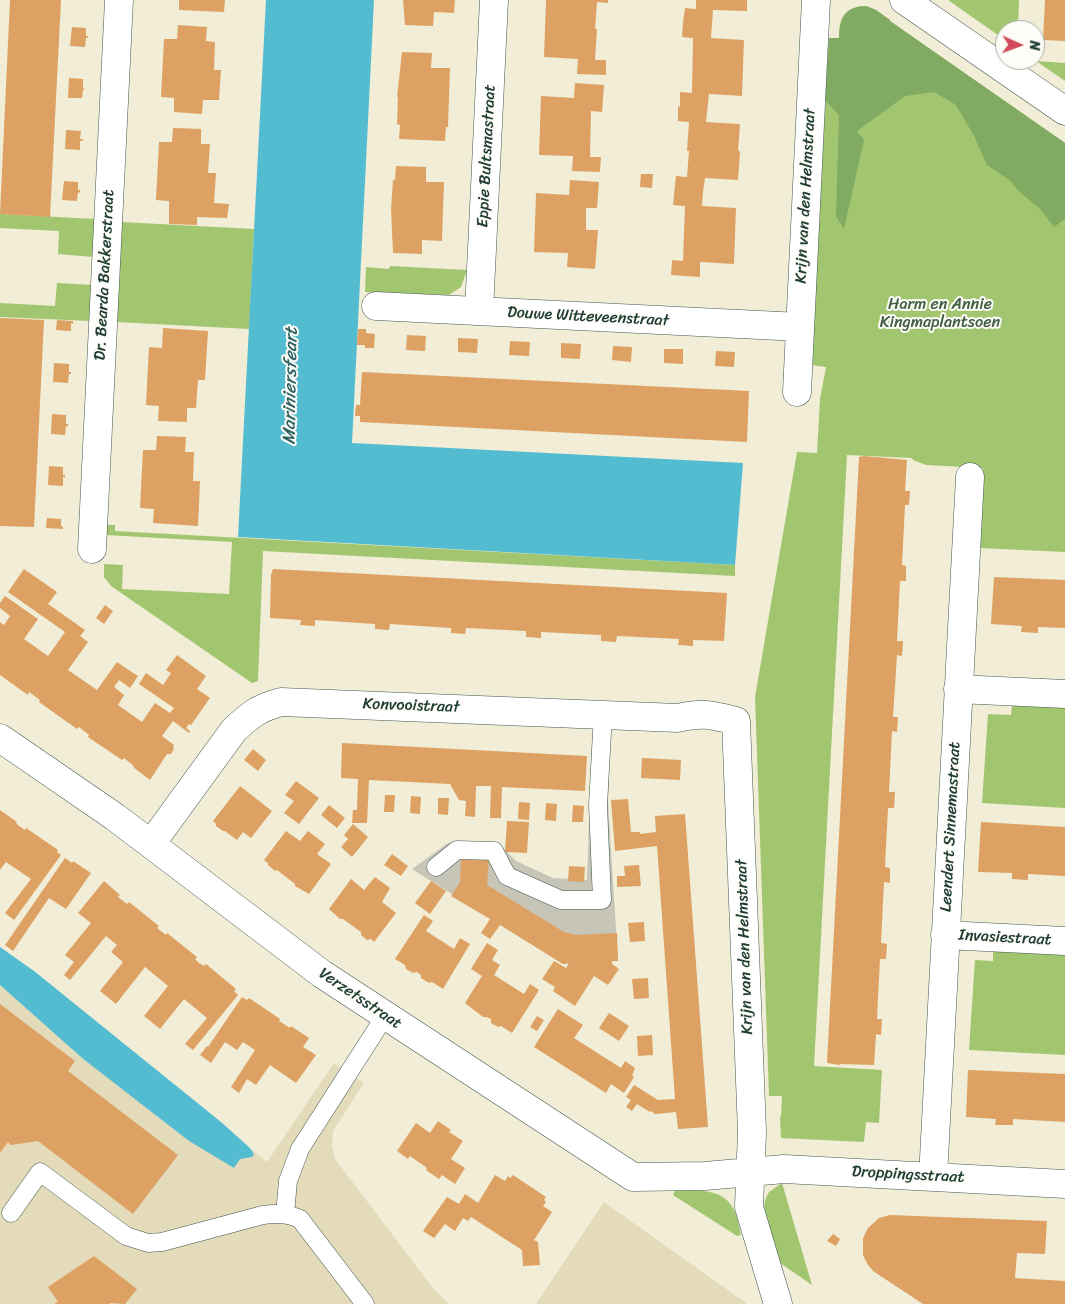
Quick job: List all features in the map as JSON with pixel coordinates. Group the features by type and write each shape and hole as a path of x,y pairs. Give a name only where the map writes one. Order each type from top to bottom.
{"street":[{"name":"Dr. Bearda Bakkerstraat","path":"92,549 120,0"},
{"name":"Eppie Bultsmastraat","path":"479,311 494,0"},
{"name":"Krijn van den Helmstraat","path":"797,392 816,0"},
{"path":"904,0 1065,111"},
{"name":"Douwe Witteveenstraat","path":"376,306 800,327"},
{"name":"Leendert Sinnemastraat","path":"933,1177 970,477"},
{"path":"958,689 1065,694"},
{"name":"Konvooistraat","path":"151,844 234,730 262,707 281,702 678,718 695,714 707,714 736,721"},
{"name":"Krijn van den Helmstraat","path":"736,721 752,1132 749,1207 778,1304"},
{"name":"Verzetsstraat","path":"0,738 115,816 322,974 633,1177 705,1176 750,1172"},
{"name":"Invasiestraat","path":"945,936 1065,941"},
{"name":"Droppingsstraat","path":"750,1172 794,1169 1065,1184"}],"lane":[{"path":"436,867 457,850 494,852 507,876 561,900 602,900 598,805 603,714"},
{"path":"285,1214 288,1181 300,1149 385,1016"},
{"path":"11,1213 40,1172 115,1229 136,1241 148,1243 162,1242 263,1215 292,1215 300,1219 365,1304"}],"shaded area":[{"path":"592,742 610,742 608,802 618,961 563,964 412,869 448,843 500,845 516,861 553,878 587,880"},
{"path":"0,985 82,1058 240,1159 254,1154 250,1148 267,1162 334,1063 364,1083 333,1131 332,1145 335,1159 432,1287 449,1304 0,1304"},
{"path":"604,1202 746,1303 746,1304 536,1304"}],"green space":[{"path":"948,0 1019,0 1018,20 995,20 995,33"},
{"name":"Harm en Annie Kingmaplantsoen","path":"866,6 876,10 1065,143 1065,552 980,548 983,468 926,465 912,458 847,455 814,1066 882,1070 879,1123 866,1122 864,1142 781,1138 782,1096 769,1096 755,697 797,452 817,453 820,399 826,367 811,365 829,38 839,38 842,19 848,11"},
{"path":"866,6 876,10 1065,143 1065,219 1054,227 1041,210 1008,179 987,165 974,136 956,105 934,92 905,96 857,131 864,140 844,229 836,216 839,115 825,100 829,38 839,38 842,19 848,11"},
{"path":"1045,62 1065,63 1065,81 1045,67"},
{"path":"0,214 95,219 93,257 58,254 59,231 0,228"},
{"path":"121,222 254,229 249,329 116,322"},
{"path":"390,266 467,270 461,287 449,295 365,292 366,267 389,269"},
{"path":"57,283 92,285 90,321 0,317 0,303 55,306"},
{"path":"106,525 115,525 115,531 735,565 735,576 263,551 258,681 252,683 111,586 104,577 104,564 123,565 122,589 229,594 232,542 105,535"},
{"path":"1012,705 1065,708 1065,808 982,803 988,714 1011,715"},
{"path":"993,951 1065,955 1065,1055 969,1050 975,960 993,961"},
{"path":"782,1183 812,1285 780,1263 764,1210 765,1200 769,1192"},
{"path":"675,1190 710,1192 724,1198 735,1212 741,1235 737,1236 673,1195"}],"water":[{"name":"Mariniersfeart","path":"266,0 374,0 352,443 743,463 735,565 238,537"},
{"path":"0,947 34,971 221,1122 250,1148 254,1154 252,1157 240,1159 234,1168 189,1141 82,1058 0,985"}],"building":[{"path":"10,0 61,0 50,217 0,214"},
{"path":"179,0 225,0 224,12 179,10"},
{"path":"403,0 455,0 454,13 434,12 433,26 405,25"},
{"path":"546,0 608,0 608,3 597,2 595,29 597,29 595,60 606,60 606,75 577,74 578,59 544,57"},
{"path":"696,0 747,0 747,11 713,10 711,38 744,40 742,96 709,94 706,122 740,124 738,150 740,152 738,180 705,178 702,206 736,208 734,264 700,262 700,277 671,275 672,260 683,261 685,206 673,205 676,176 687,177 689,151 687,151 689,122 678,121 678,106 680,107 680,92 692,93 693,38 682,37 683,22 685,8 696,9"},
{"path":"1045,0 1065,0 1065,41 1045,40"},
{"path":"178,25 207,27 206,41 215,42 214,70 221,70 219,100 203,100 202,114 174,112 174,98 161,97 164,39 177,39"},
{"path":"72,27 86,28 86,36 88,38 86,38 85,47 70,46"},
{"path":"402,52 432,53 431,68 450,68 448,127 446,127 445,141 399,139 400,125 397,124 397,97"},
{"path":"69,78 83,79 83,88 85,89 83,90 82,98 68,98"},
{"path":"575,83 604,85 602,112 591,111 590,157 601,157 600,172 572,171 573,156 539,155 541,96 574,98"},
{"path":"173,128 201,129 201,144 210,144 208,173 216,173 214,203 229,204 227,218 197,217 197,225 169,224 169,201 156,200 159,142 172,142"},
{"path":"66,130 81,131 80,139 83,139 83,141 80,141 80,150 65,149"},
{"path":"396,166 426,167 426,182 444,182 442,241 422,240 422,254 393,253 391,209"},
{"path":"641,174 653,174 652,188 640,187"},
{"path":"570,180 599,182 597,208 586,208 586,230 598,230 595,269 567,267 568,253 534,252 536,193 569,195"},
{"path":"64,181 78,182 80,193 78,192 77,201 62,200"},
{"path":"0,318 44,320 34,527 0,526"},
{"path":"57,320 73,321 73,324 71,323 71,331 56,330"},
{"path":"163,328 208,331 205,380 198,380 196,408 187,408 187,422 158,421 159,406 146,405 149,347 162,348"},
{"path":"358,329 366,329 366,333 375,334 374,348 365,348 365,345 357,345"},
{"path":"407,335 426,336 425,351 406,350"},
{"path":"458,338 478,339 477,353 458,352"},
{"path":"510,341 530,342 529,356 509,355"},
{"path":"561,343 581,344 580,359 561,358"},
{"path":"613,346 632,347 631,362 612,360"},
{"path":"664,349 683,349 683,364 664,363"},
{"path":"716,351 735,352 734,367 715,366"},
{"path":"54,363 69,364 69,372 71,374 69,374 68,383 53,382"},
{"path":"362,372 749,391 747,442 360,422 360,416 355,416 356,405 360,405"},
{"path":"52,414 66,415 66,424 68,426 66,426 65,435 51,434"},
{"path":"157,436 186,437 185,452 194,452 193,481 200,481 198,526 153,523 154,509 140,508 143,450 156,450"},
{"path":"859,457 907,460 905,491 910,491 909,505 905,505 902,565 906,566 906,581 900,581 897,641 903,641 902,656 897,655 893,717 898,717 897,732 892,731 889,792 895,792 894,808 888,808 885,867 890,868 890,883 884,882 881,943 887,944 886,959 880,959 877,1019 882,1019 881,1035 876,1034 874,1065 840,1065 827,1063"},
{"path":"49,466 63,467 65,478 63,477 63,486 48,485"},
{"path":"47,518 61,519 63,529 46,528"},
{"path":"24,569 57,592 48,604 85,630 80,636 88,642 68,670 97,690 117,662 138,676 130,688 119,680 114,687 124,695 118,705 142,722 155,703 170,713 174,708 139,684 146,673 163,685 171,673 166,670 177,655 206,676 197,689 210,698 191,725 189,724 186,728 190,731 189,733 173,721 162,736 174,745 174,749 171,754 167,754 150,780 124,758 122,760 88,737 89,735 79,727 77,729 39,702 40,700 29,692 28,695 0,675 0,622 4,625 10,616 0,608 0,603 5,596 38,619 24,639 48,656 65,632 8,592"},
{"path":"273,569 727,593 724,641 693,640 693,646 678,645 679,639 617,636 616,642 601,641 601,635 541,632 541,638 526,637 526,631 466,628 465,634 451,633 451,628 390,624 389,630 375,629 375,624 315,620 315,626 300,625 301,620 270,618 271,575"},
{"path":"994,577 1065,580 1065,628 1038,627 1038,633 1021,632 1022,626 991,624"},
{"path":"105,605 113,611 104,624 96,618"},
{"path":"342,743 587,756 585,791 502,787 501,818 490,818 491,786 476,786 475,817 465,816 466,801 459,800 450,784 369,780 367,823 352,823 353,810 357,810 358,779 341,778"},
{"path":"253,749 266,760 258,771 244,760"},
{"path":"642,758 681,760 680,780 641,778"},
{"path":"296,781 319,798 299,824 284,813 294,801 285,795"},
{"path":"240,786 272,811 251,838 243,832 237,840 216,826 213,821"},
{"path":"385,795 395,795 394,812 384,812"},
{"path":"411,796 421,797 420,814 410,813"},
{"path":"438,798 449,798 448,815 438,814"},
{"path":"628,799 631,832 640,832 640,834 656,832 655,816 685,814 708,1127 678,1129 676,1112 655,1114 637,1104 632,1111 626,1107 631,1100 626,1097 634,1085 658,1100 675,1099 657,846 615,851 611,800"},
{"path":"519,802 530,803 529,820 518,819"},
{"path":"546,803 557,804 556,821 545,820"},
{"path":"329,805 345,818 337,828 321,815"},
{"path":"573,805 584,806 583,822 572,822"},
{"path":"0,810 17,822 19,826 25,830 26,828 58,850 57,852 61,855 14,920 5,913 31,879 6,862 0,870"},
{"path":"507,821 529,822 527,853 505,852"},
{"path":"981,822 1065,827 1065,876 1028,874 1028,880 1012,879 1012,873 978,872"},
{"path":"353,824 368,837 352,857 341,847 348,839 344,835"},
{"path":"286,831 300,841 308,831 325,844 317,854 331,864 309,894 295,886 277,870 275,871 264,860"},
{"path":"392,854 408,866 401,876 384,865"},
{"path":"461,857 489,859 487,885 564,932 576,935 617,933 618,961 612,961 612,964 619,969 608,985 594,976 575,1006 553,991 555,987 542,979 554,961 566,968 569,963 563,964 500,925 490,939 481,933 490,919 451,896 460,882"},
{"path":"65,858 91,873 66,909 49,898 13,951 5,945"},
{"path":"639,865 641,886 617,887 617,876 625,876 624,866"},
{"path":"569,866 585,867 584,882 568,881"},
{"path":"375,877 390,888 382,902 396,913 374,942 371,939 367,940 361,935 361,932 343,919 340,919 329,909 351,879 364,890"},
{"path":"104,881 120,895 118,897 127,904 129,902 159,926 157,928 166,935 167,933 197,957 195,959 199,963 204,966 206,964 236,989 234,991 238,995 193,1050 185,1044 207,1018 184,999 160,1029 144,1016 168,986 145,967 116,1004 100,991 123,962 111,952 117,945 106,936 70,980 64,975 74,962 65,955 91,923 78,913"},
{"path":"431,881 446,891 430,914 415,903"},
{"path":"424,915 433,921 426,931 454,949 460,938 470,944 443,989 421,978 421,975 417,972 413,973 406,969 405,965 395,959"},
{"path":"644,922 645,941 630,942 628,923"},
{"path":"487,943 498,950 492,960 500,965 494,975 524,994 530,984 539,990 512,1033 501,1026 498,1027 491,1023 491,1019 483,1017 465,1003 482,976 471,969"},
{"path":"648,978 649,998 634,999 632,979"},
{"path":"242,997 247,1000 249,998 280,1019 279,1021 290,1028 291,1026 309,1038 303,1047 316,1055 296,1083 270,1065 256,1085 247,1079 239,1093 231,1087 255,1050 243,1042 237,1050 225,1042 211,1063 200,1055 208,1047"},
{"path":"0,1004 75,1061 68,1071 178,1155 133,1214 38,1141 11,1145 8,1142 0,1153"},
{"path":"558,1009 583,1025 574,1038 621,1068 625,1061 635,1068 632,1076 634,1077 624,1093 611,1084 606,1093 534,1047"},
{"path":"609,1013 629,1026 619,1041 599,1028"},
{"path":"537,1016 544,1020 537,1031 530,1027"},
{"path":"652,1035 653,1055 638,1056 637,1036"},
{"path":"968,1070 1065,1074 1065,1122 1013,1119 1013,1125 995,1125 996,1119 966,1117"},
{"path":"438,1121 451,1130 449,1132 463,1141 451,1159 465,1168 455,1184 442,1175 439,1179 410,1156 408,1159 397,1151 416,1123 430,1133"},
{"path":"495,1175 505,1181 508,1176 510,1178 513,1175 546,1197 544,1200 546,1202 543,1206 552,1212 534,1240 538,1242 540,1265 523,1266 522,1250 471,1217 468,1221 463,1218 455,1231 445,1224 434,1238 423,1231 447,1197 459,1204 465,1194 478,1203"},
{"path":"890,1215 1047,1221 1045,1254 1017,1253 1015,1278 1065,1281 1065,1304 923,1304 873,1271 863,1255 863,1238 868,1228 879,1218"},
{"path":"833,1234 840,1239 836,1246 827,1241"},
{"path":"94,1256 137,1289 125,1304 54,1304 58,1302 48,1287"}]}
